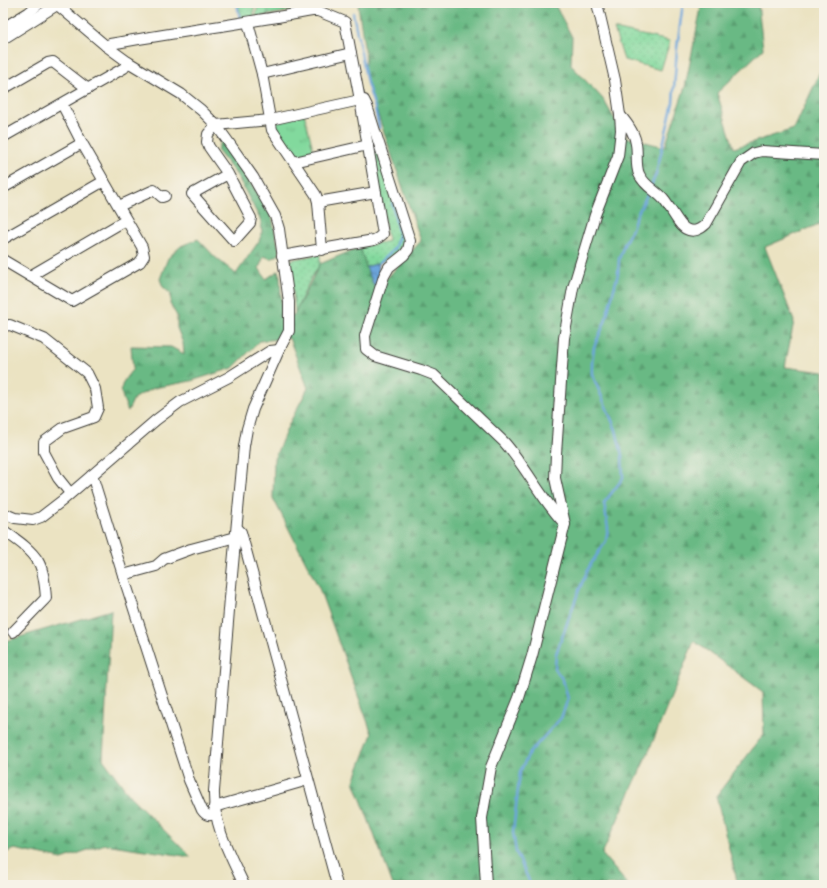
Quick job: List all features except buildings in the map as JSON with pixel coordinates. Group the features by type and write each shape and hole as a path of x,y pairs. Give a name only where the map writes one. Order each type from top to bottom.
{"street":[{"path":"3,28 28,13 40,3"},
{"path":"486,885 482,818 490,773 519,698 532,656 564,524 555,478 556,446 564,338 573,288 595,215 618,156 621,130 620,115 615,80 597,3"},
{"path":"3,39 56,4 106,46 128,62 181,94 201,110 216,126 253,177 275,216 279,229 289,302 289,331 279,350 254,409 247,430 241,469 237,533 214,791 215,811 226,846 244,885"},
{"path":"106,46 147,37 248,23 312,11 318,11 345,22 383,230 382,236 374,240 282,256"},
{"path":"248,23 262,74 272,130 316,195 318,202 322,250"},
{"path":"262,74 351,53"},
{"path":"3,89 48,63 53,62 88,88"},
{"path":"3,138 124,68 128,62"},
{"path":"228,174 192,194 234,241 250,223 251,218 228,174 214,155 207,142 208,134 216,126 270,120 364,100 405,221 410,241 408,250 390,267 384,276 366,336 366,349 375,356 421,370 438,378 504,442 564,524"},
{"path":"3,260 72,301 140,262 144,256 144,252 82,143 62,104"},
{"path":"620,115 628,124 635,138 636,165 638,174 643,181 664,200 685,229 693,230 702,228 706,224 741,162 754,153 762,151 824,155"},
{"path":"3,188 82,143"},
{"path":"294,162 368,145"},
{"path":"3,239 104,181"},
{"path":"119,206 154,190 162,197 165,196"},
{"path":"318,202 376,192"},
{"path":"30,276 126,220"},
{"path":"3,326 10,325 44,339 87,374 94,389 98,408 94,417 63,428 44,442 44,452 58,478 70,493"},
{"path":"3,514 15,518 33,520 41,517 156,420 180,402 229,377 270,351 279,350"},
{"path":"92,475 189,780 202,810 209,816 215,811 308,780"},
{"path":"3,530 24,546 38,562 44,581 46,598 13,632"},
{"path":"123,575 156,566 164,559 241,532 337,885"}],"green space":[{"path":"238,3 254,3 254,17 242,20"},
{"path":"258,3 319,3 314,8 310,4 308,8 256,17"},
{"path":"360,3 554,3 572,37 571,65 603,99 625,137 665,147 685,87 702,3 758,3 763,49 717,93 734,148 794,129 824,64 824,222 765,247 794,321 785,367 824,372 824,885 738,885 716,796 764,734 763,692 694,641 649,751 602,854 628,885 393,885 354,781 372,734 319,588 273,498 274,459 289,424 308,388 289,338 260,341 233,368 191,381 154,388 134,398 128,411 123,398 122,384 133,369 131,346 171,347 184,354 183,343 177,328 177,316 170,304 171,294 163,287 160,279 168,258 181,246 198,239 215,257 236,274 259,241 262,233 261,221 238,177 217,150 222,140 271,213 280,254 271,259 264,256 259,268 266,279 278,271 280,276 282,316 294,315 320,264 360,247 366,267 377,289 421,241 367,83 364,67 366,59 358,5"},
{"path":"614,29 670,41 661,70 624,60"},
{"path":"304,113 314,153 299,157 294,155 274,125 278,120"},
{"path":"367,118 406,237 400,249 390,258 366,267 360,247 388,241"},
{"path":"320,254 320,264 310,280 295,312 290,260"},
{"path":"111,610 103,759 130,796 191,857 105,844 62,859 14,849 3,854 3,643"}],"water":[{"path":"379,263 378,285 374,286 366,267"}],"waterway":[{"path":"237,3 240,20"},
{"path":"651,186 656,174 673,103 677,48 683,3"},
{"path":"353,13 367,83 375,108 379,128"},
{"path":"531,885 516,852 513,832 520,772 529,753 561,718 568,699 563,680 555,669 556,654 589,567 606,541 608,528 604,503 623,478 622,455 616,430 592,374 592,362 594,347 605,322 618,274 619,259 635,219 649,191"},
{"path":"379,263 394,249 399,236 392,202"}]}
